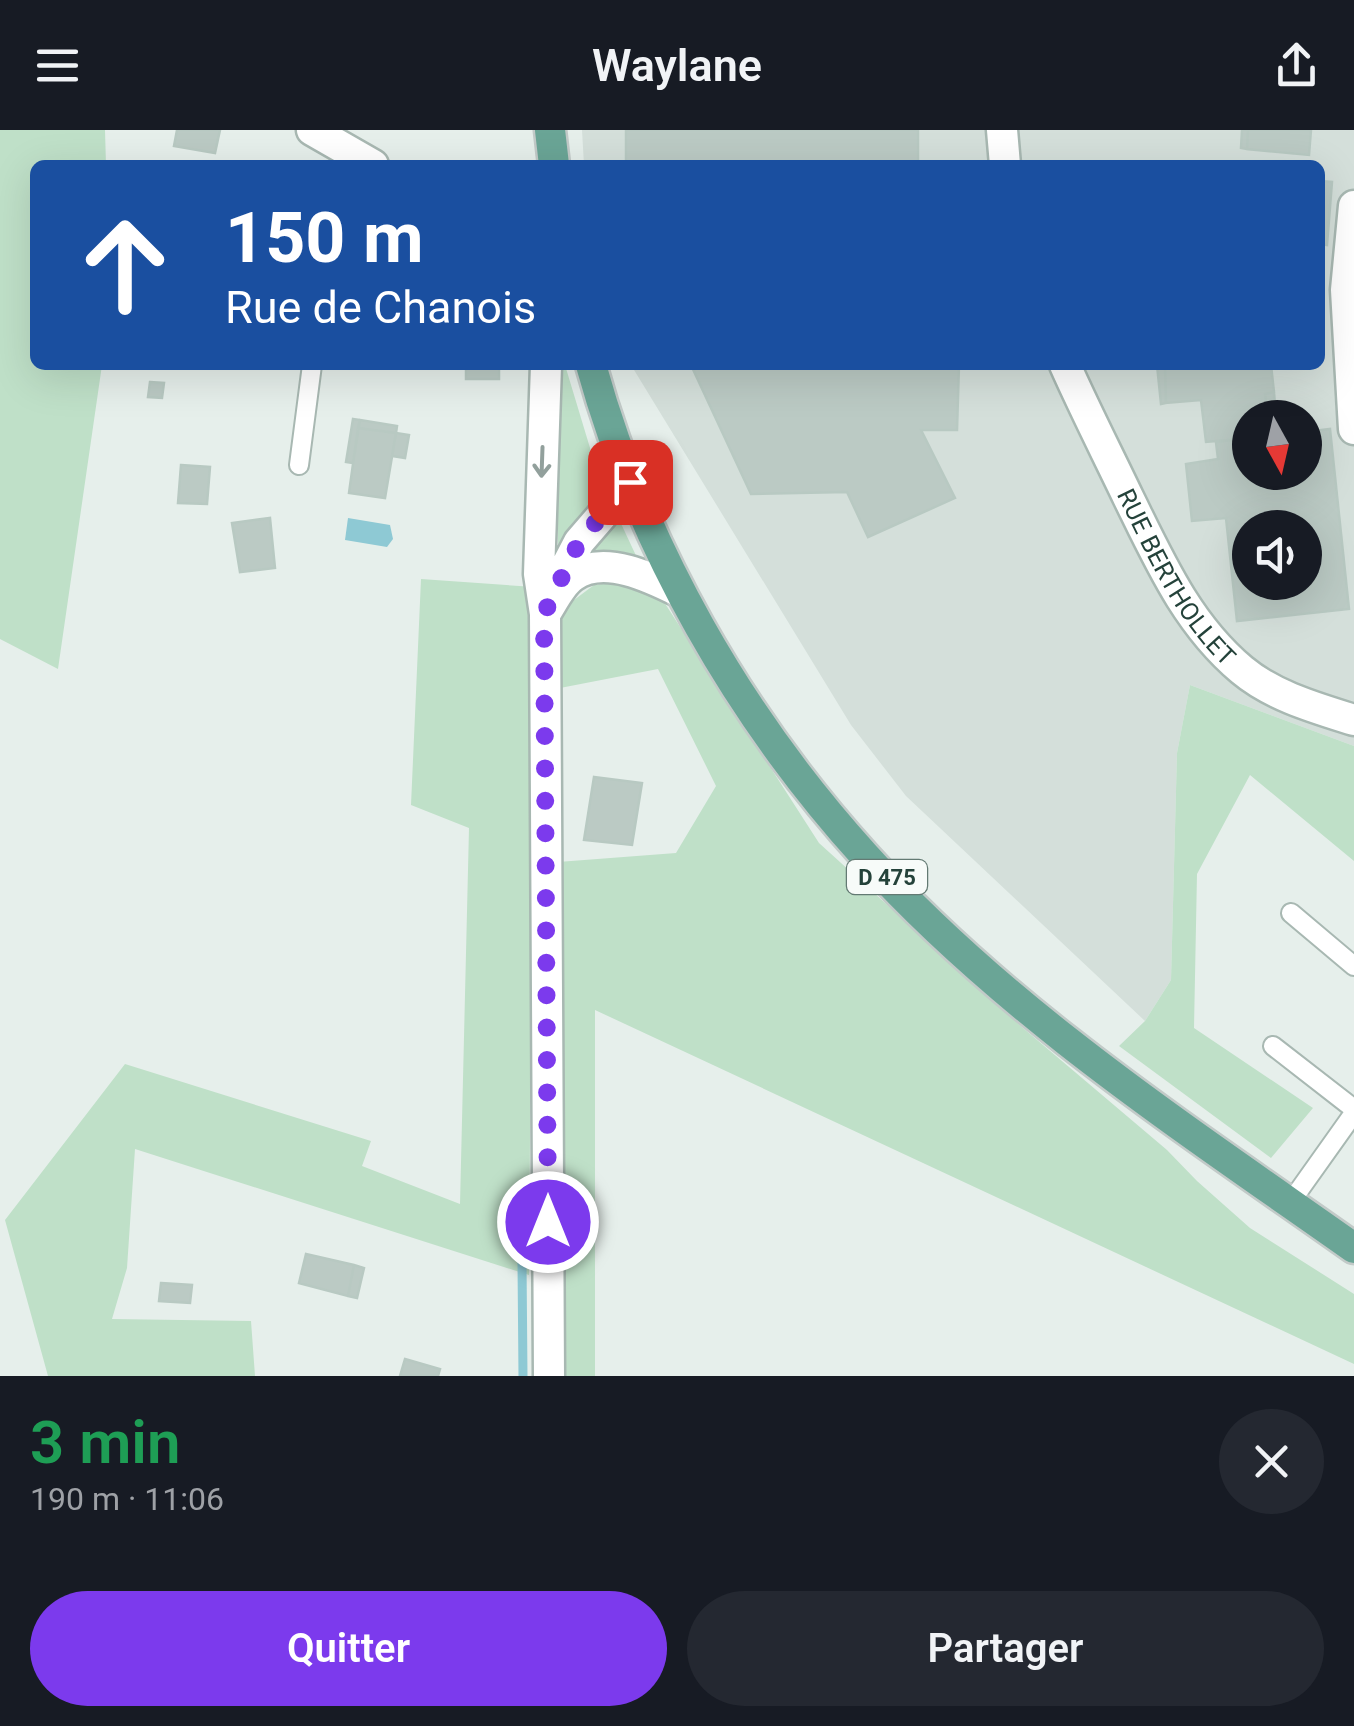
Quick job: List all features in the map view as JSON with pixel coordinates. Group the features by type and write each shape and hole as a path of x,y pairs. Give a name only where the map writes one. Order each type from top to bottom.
{"main road":[{"path":"550,130 553,160"},
{"name":"D 475","path":"593,370 630,482 680,592 795,772 868,859 1022,1003 1112,1075 1354,1248"}],"street":[{"path":"312,130 355,160"},
{"path":"1002,130 1005,160"},
{"path":"1354,206 1346,290 1354,429"},
{"path":"546,370 539,574 544,614 549,1376"},
{"name":"RUE BERTHOLLET","path":"1067,370 1160,562 1197,623 1244,672 1265,686 1354,720"},
{"path":"544,614 579,542 630,482"},
{"path":"544,614 570,578 587,569 633,572 680,592"}],"lane":[{"path":"298,465 311,370"},
{"path":"1291,913 1354,966"},
{"path":"1272,1046 1354,1111 1290,1203"}],"shaded area":[{"path":"582,130 1354,130 1354,746 1190,685 1177,753 1171,980 1145,1021 906,796 851,725 634,370 1325,370 1325,160 584,160"}],"green space":[{"path":"0,130 105,130 106,160 30,160 30,370 101,370 58,669 0,639"},
{"path":"558,370 567,370 603,491 598,505 566,546 558,545"},
{"path":"617,515 639,562 584,552"},
{"path":"421,579 534,587 529,1275 135,1149 127,1268 112,1319 251,1321 255,1376 48,1376 5,1220 125,1064 371,1141 362,1166 460,1204 469,828 411,805"},
{"path":"624,581 660,597 666,605 819,843 1250,1228 1354,1294 1354,1364 595,1010 595,1376 563,1376 558,862 676,853 716,786 658,669 560,688 562,609 594,585"},
{"path":"1190,685 1354,746 1354,861 1250,775 1197,874 1194,1028 1313,1108 1271,1158 1119,1046 1145,1021 1171,980 1177,753"}],"water":[{"path":"348,518 390,525 393,539 387,547 345,540"}],"building":[{"path":"177,130 220,130 215,153 174,146"},
{"path":"626,130 918,130 918,160 626,160"},
{"path":"1242,130 1248,130 1247,149 1241,148"},
{"path":"1248,130 1311,130 1309,155 1247,149"},
{"path":"1325,181 1332,182 1325,245"},
{"path":"466,370 499,370 499,379 466,379"},
{"path":"693,370 959,370 957,430 921,430 955,498 868,537 847,492 751,494"},
{"path":"1158,370 1165,370 1166,403 1161,404"},
{"path":"1165,370 1272,370 1274,392 1265,394 1266,400 1232,400 1232,440 1206,442 1201,400 1166,403"},
{"path":"150,382 164,383 162,398 148,397"},
{"path":"1274,392 1275,400 1266,400 1265,394"},
{"path":"353,419 360,420 353,463 346,462"},
{"path":"360,420 397,426 396,433 358,428"},
{"path":"358,428 396,433 385,498 349,493"},
{"path":"1330,429 1349,609 1237,621 1235,600 1322,600 1322,510 1232,510 1232,574 1226,518 1192,521 1186,464 1218,459 1216,442 1232,440 1232,490 1322,490 1322,430"},
{"path":"396,433 409,435 405,458 392,456"},
{"path":"181,465 210,467 207,504 178,503"},
{"path":"270,518 275,568 240,572 232,523"},
{"path":"594,777 642,783 632,845 584,840"},
{"path":"306,1254 354,1265 348,1296 299,1283"},
{"path":"354,1265 364,1268 357,1298 348,1296"},
{"path":"161,1283 192,1285 190,1303 159,1301"},
{"path":"405,1359 440,1369 438,1376 400,1376"}],"waterway":[{"path":"522,1262 523,1376"}],"route":[{"path":"548,1222 544,614 579,542 630,482"}]}
